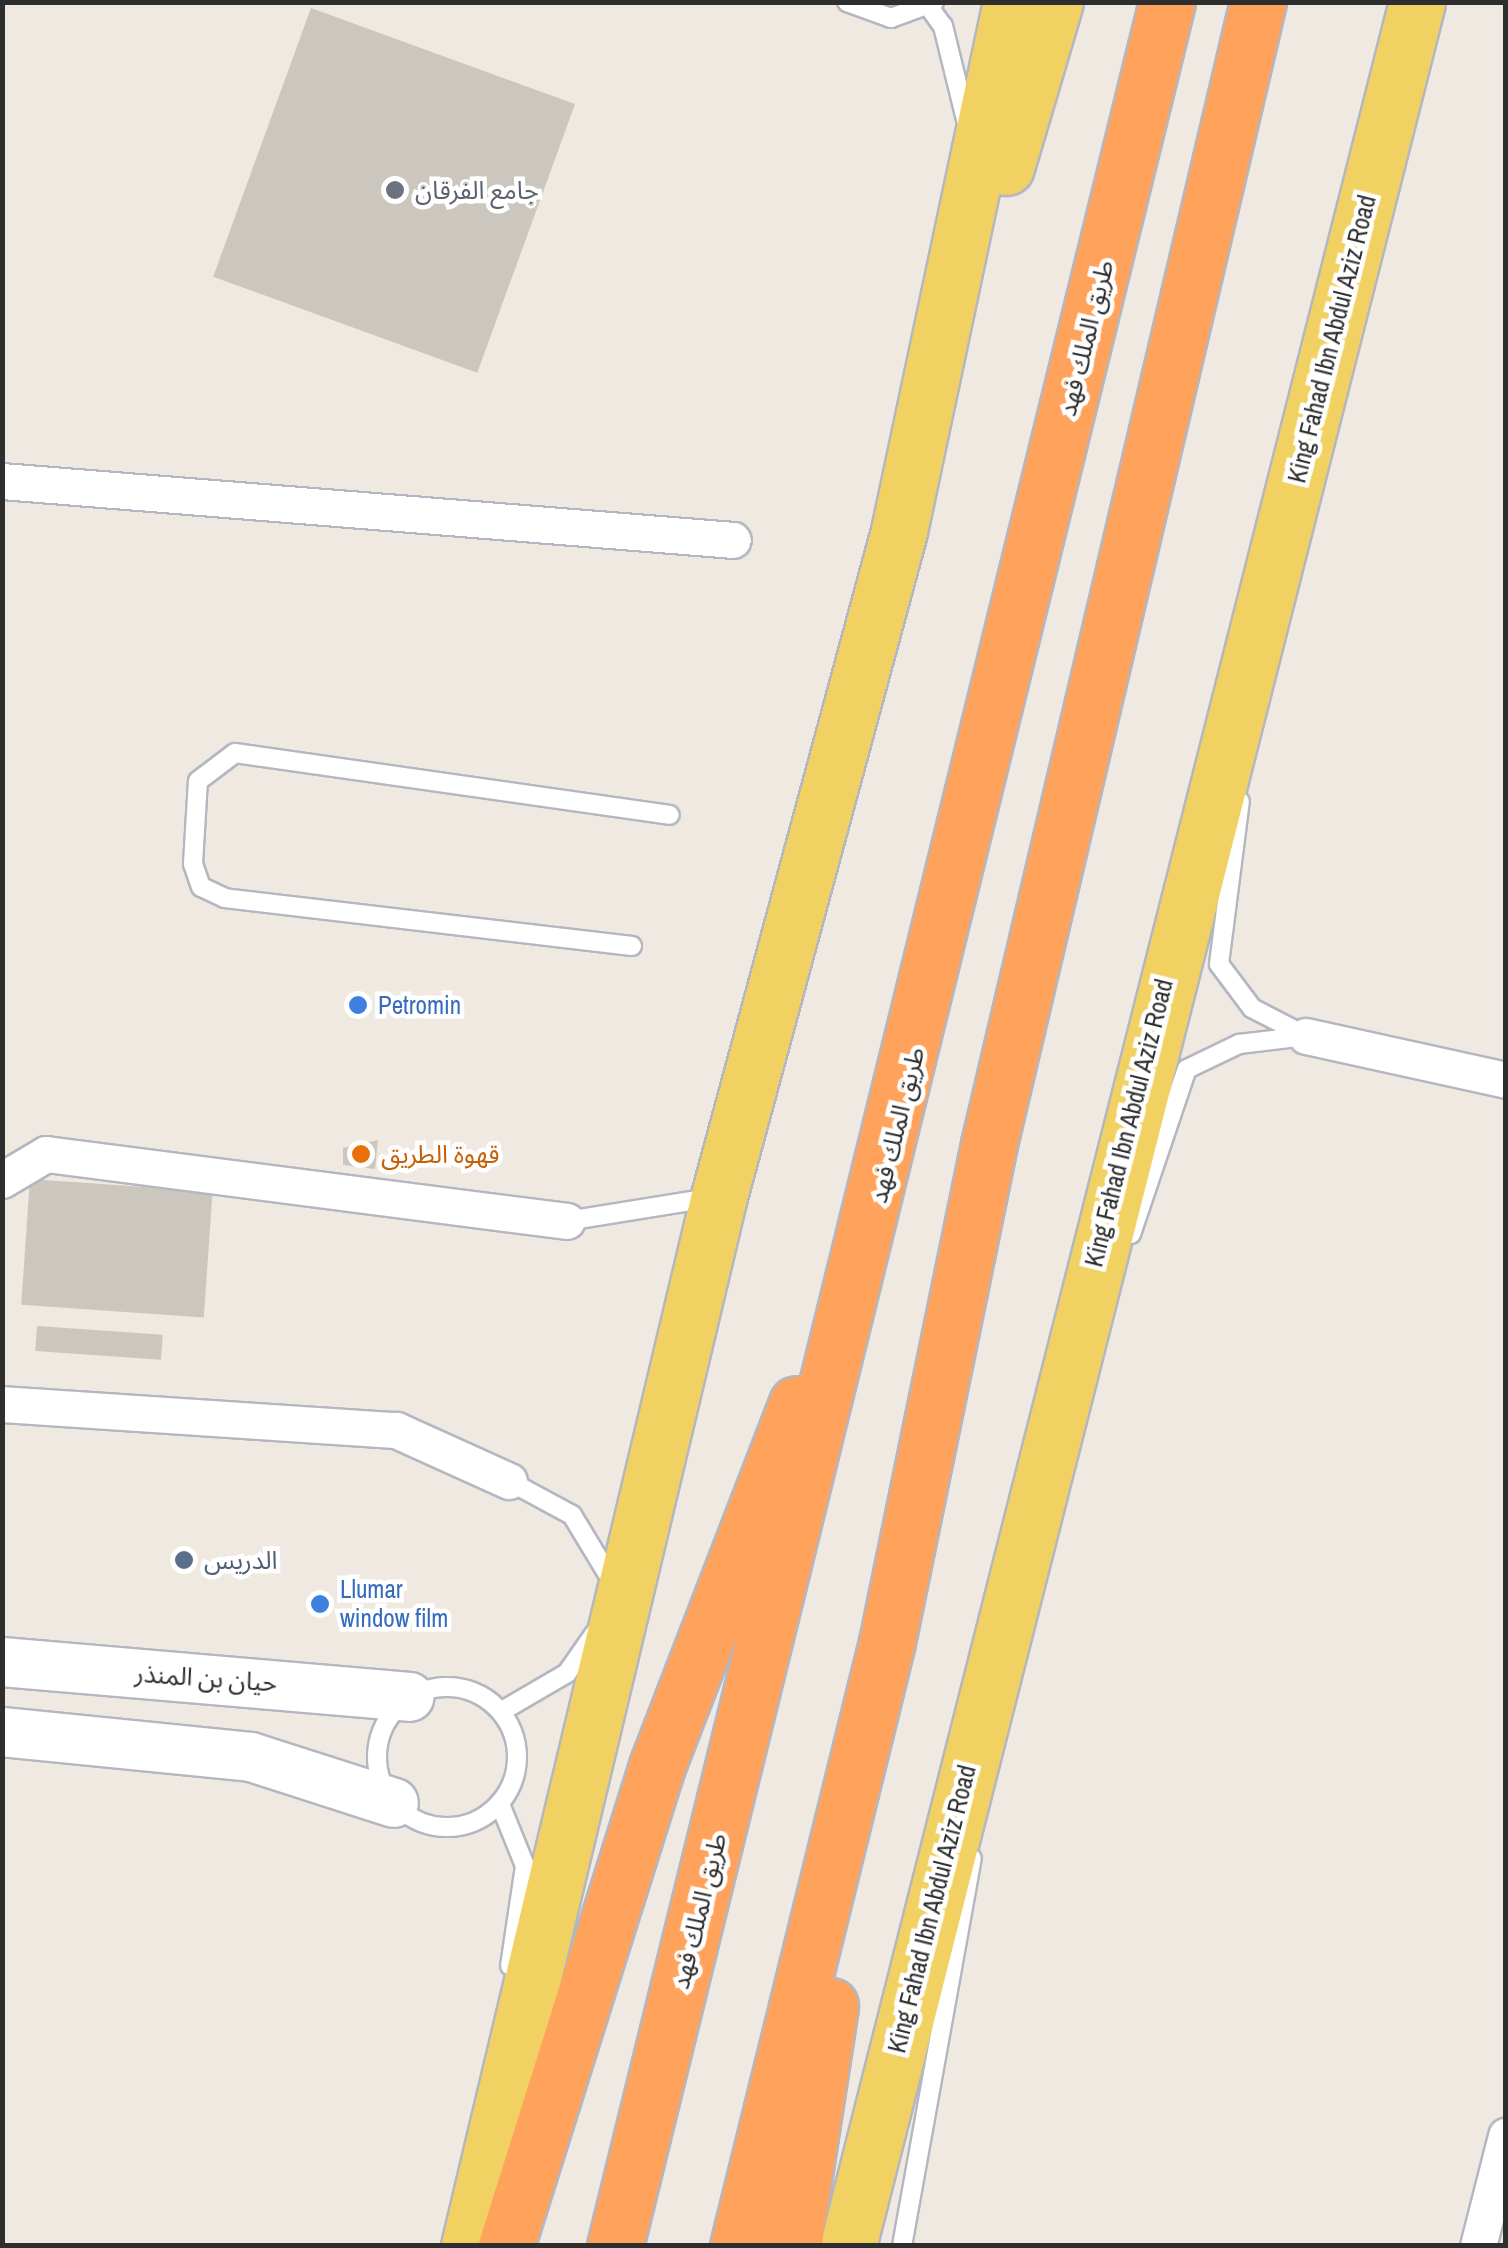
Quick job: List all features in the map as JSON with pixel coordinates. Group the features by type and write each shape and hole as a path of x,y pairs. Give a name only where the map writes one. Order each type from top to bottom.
{"highway":[{"name":"طريق الملك فهد","path":"614,2246 884,1177 1167,2"},
{"path":"738,2246 886,1642 989,1144 1258,2"},
{"path":"484,2234 657,1766 884,1177"},
{"path":"793,2246 886,1642"}],"main road":[{"path":"898,531 1012,2"},
{"path":"484,2234 620,1596 719,1196 898,531 1055,2"},
{"name":"King Fahad Ibn Abdul Aziz Road","path":"848,2246 1011,1592 1263,619 1416,2"}],"street":[{"path":"2,481 734,540"},
{"path":"1306,1036 1506,1080"},
{"path":"2,1180 46,1154 567,1222"},
{"path":"2,1404 396,1430 509,1482"},
{"name":"حيان بن المنذر","path":"2,1662 410,1697"},
{"path":"2,1707 84,1700 94,1671"},
{"path":"2,1732 261,1759 394,1804"},
{"path":"1478,2246 1506,2136"}],"lane":[{"path":"847,2 891,18 932,5 943,26 975,160"},
{"path":"1263,619 1219,964 1252,1008 1306,1036"},
{"path":"632,946 225,898 201,887 193,864 198,781 236,753 670,814"},
{"path":"902,2246 952,2002 1011,1592 1187,1069 1239,1044 1306,1036"},
{"path":"567,1222 719,1196"},
{"path":"502,1711 567,1673 620,1596 572,1515 509,1482"},
{"path":"468,1689 502,1711 517,1767 500,1804 447,1828 394,1804 377,1747 410,1697 468,1689"},
{"path":"484,2234 525,1866 500,1804"}],"building":[{"name":"جامع الفرقان","path":"311,8 575,104 477,373 213,277"},
{"path":"378,1140 375,1169 343,1165 343,1148"},
{"path":"30,1179 213,1192 204,1317 21,1305"},
{"path":"37,1326 163,1335 161,1360 35,1351"}],"place":[{"name":"جامع الفرقان","path":"395,190"},
{"name":"Petromin","path":"358,1005"},
{"name":"قهوة الطريق","path":"361,1154"},
{"name":"الدريس","path":"184,1560"},
{"name":"Llumar window film","path":"320,1604"}]}
